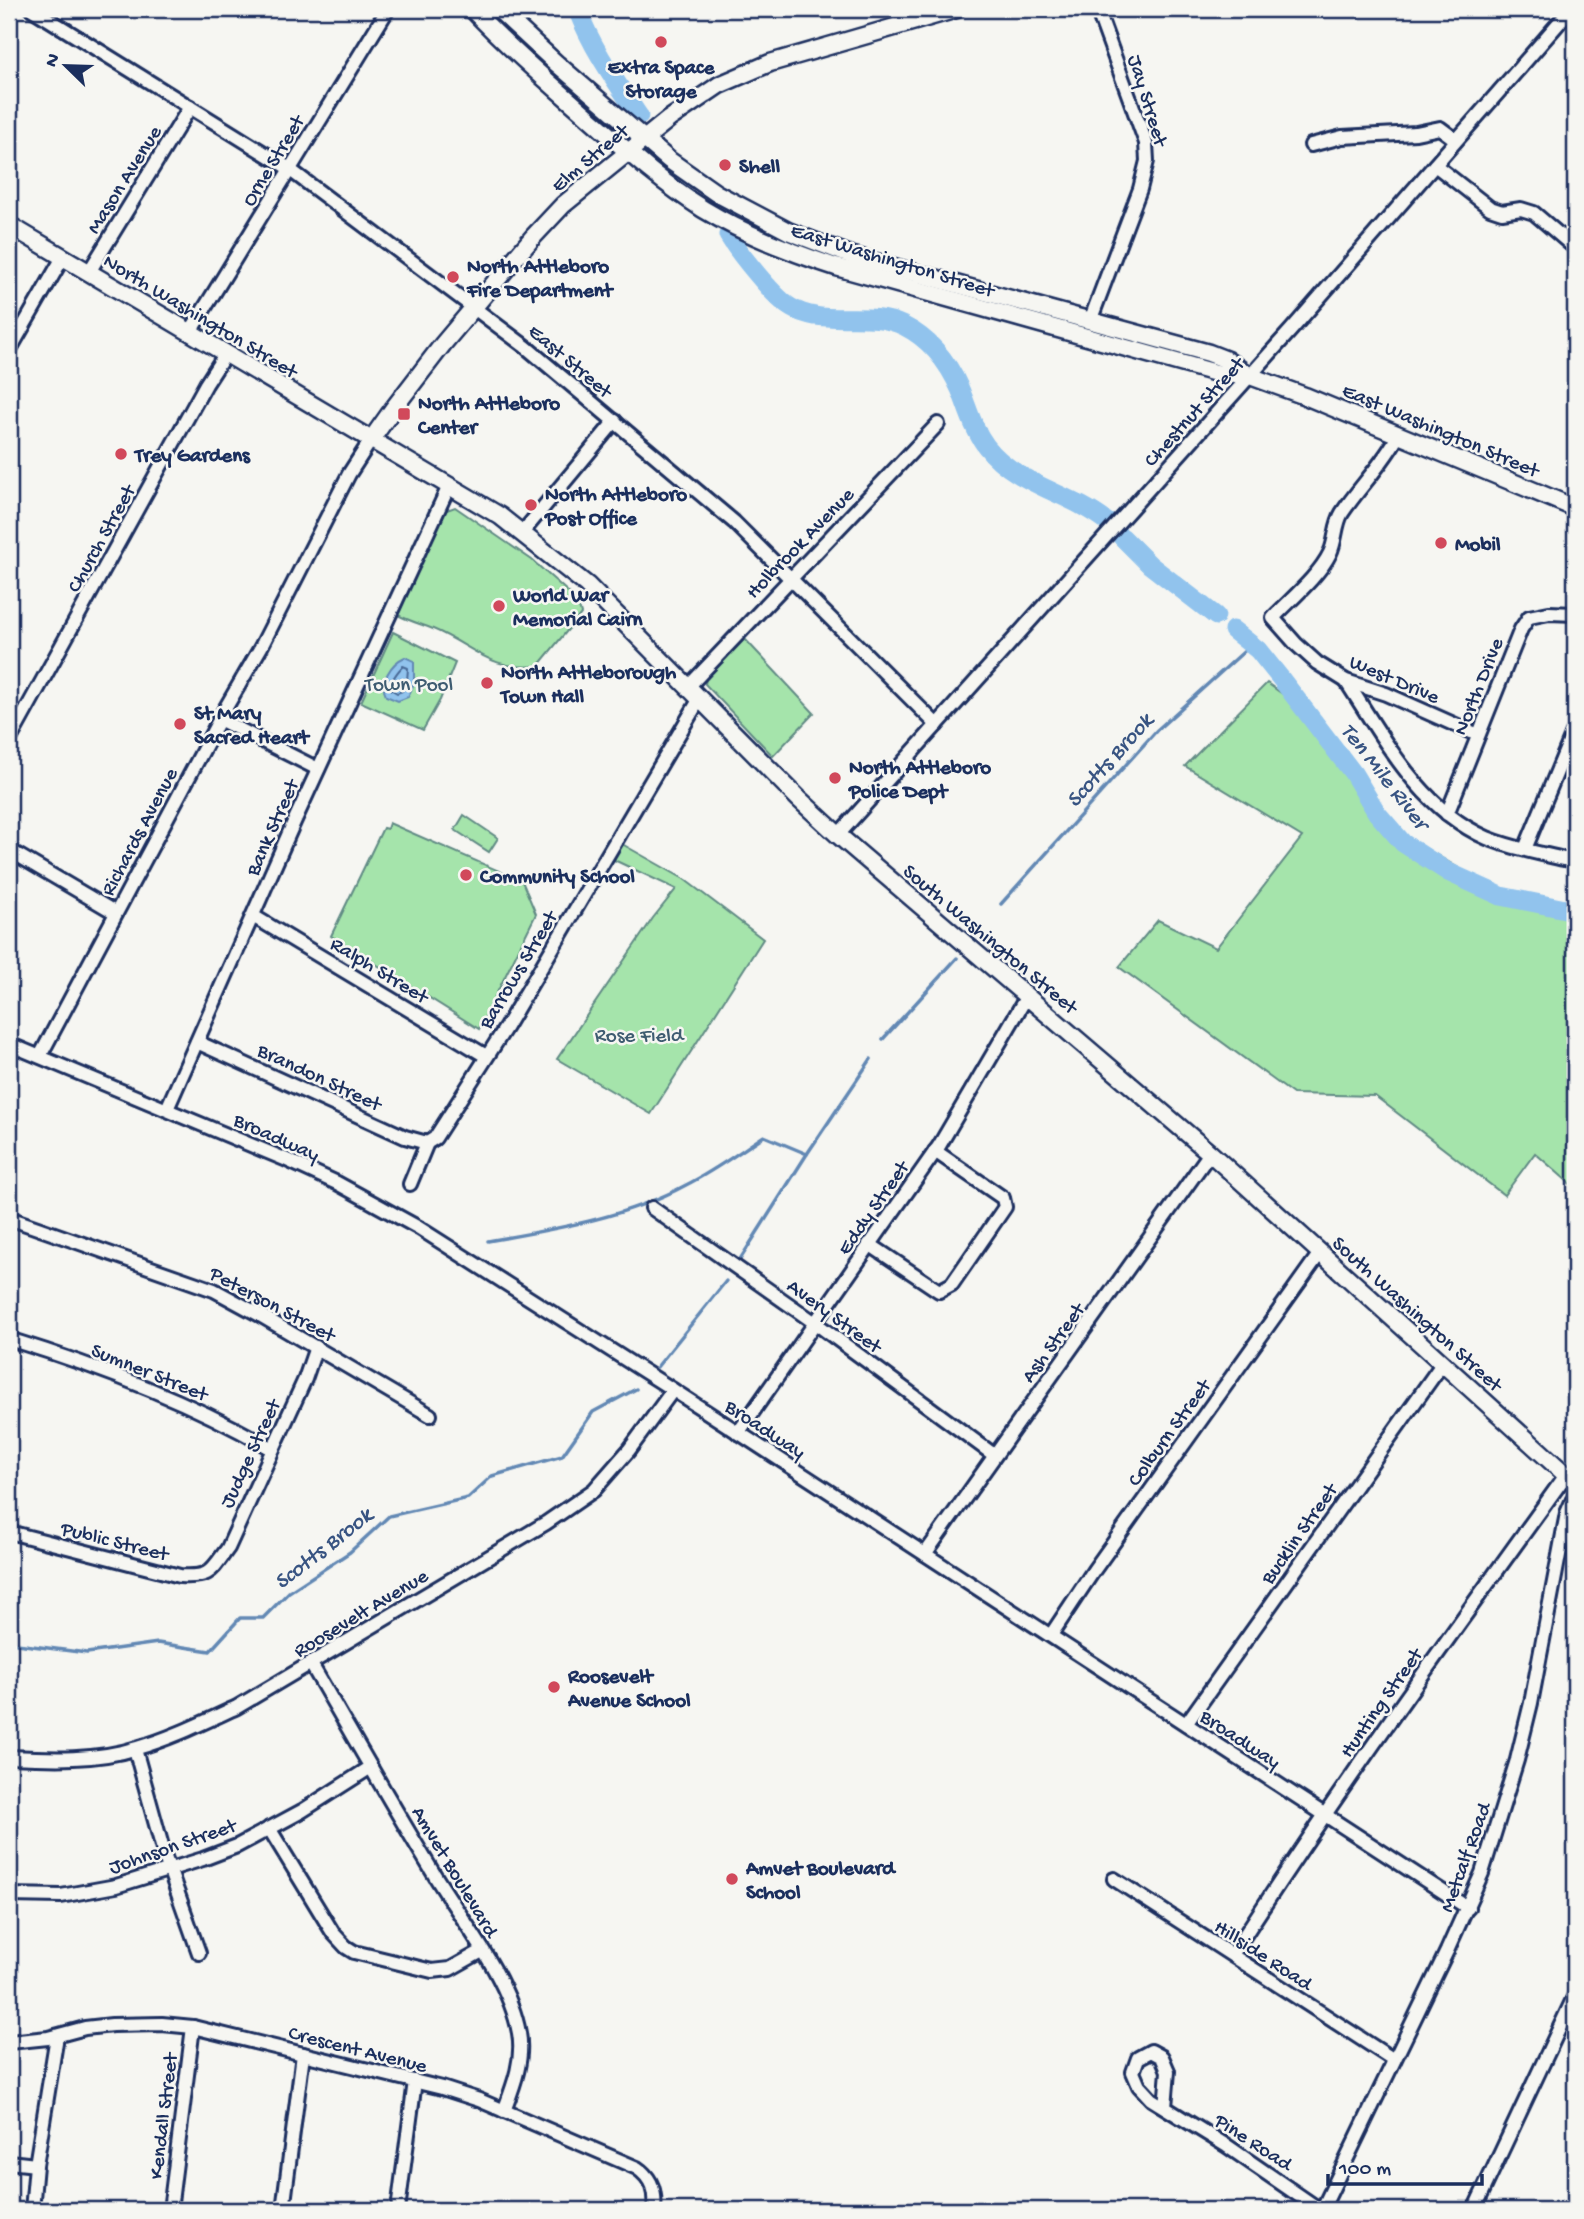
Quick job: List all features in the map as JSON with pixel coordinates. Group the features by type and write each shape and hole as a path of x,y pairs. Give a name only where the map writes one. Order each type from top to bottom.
{"main road":[{"name":"East Washington Street","path":"472,9 497,36 658,177 704,209 799,255 1216,373 1250,376"},
{"name":"East Washington Street","path":"498,9 669,160 739,207 817,244 882,265 1209,353 1227,360 1250,376 1399,434 1575,508"},
{"name":"Elm Street","path":"371,440 474,307 563,205 644,137 700,96 760,67 955,9"},
{"name":"North Washington Street","path":"9,225 62,259 89,272 371,440"},
{"name":"South Washington Street","path":"371,440 500,516 587,585 838,835 1210,1153 1571,1479"}],"street":[{"name":"East Street","path":"32,9 289,170 526,347 734,522 937,725"},
{"name":"Orne Street","path":"190,332 388,9"},
{"name":"Jay Street","path":"1090,321 1140,189 1147,161 1146,143 1097,9"},
{"name":"Chestnut Street","path":"838,835 1250,376 1571,9"},
{"name":"Mason Avenue","path":"89,272 190,107"},
{"path":"1311,145 1342,137 1416,133 1440,128 1457,140"},
{"path":"1435,165 1490,208 1502,212 1521,209 1534,213 1575,248"},
{"path":"9,351 62,259"},
{"name":"Church Street","path":"9,741 206,384 226,353"},
{"path":"522,533 615,421"},
{"name":"Holbrook Avenue","path":"694,694 790,579 938,424"},
{"name":"West Drive","path":"1399,434 1390,451 1369,474 1339,517 1329,555 1273,618 1317,663 1346,681 1386,694 1478,735"},
{"name":"Richards Avenue","path":"40,1056 219,719 261,647 349,474 371,440"},
{"name":"Bank Street","path":"167,1109 318,769 449,486"},
{"name":"North Drive","path":"1447,814 1521,629 1529,617 1549,613 1575,614"},
{"path":"1346,681 1416,782 1447,814 1488,838 1575,860"},
{"name":"Barrows Street","path":"410,1184 427,1143 435,1138 486,1056 694,694"},
{"path":"219,719 318,769"},
{"path":"1525,849 1575,728"},
{"path":"9,850 116,913"},
{"name":"Ralph Street","path":"253,916 486,1056"},
{"name":"Eddy Street","path":"737,1433 935,1151 1027,996"},
{"name":"Brandon Street","path":"197,1042 405,1137 427,1143"},
{"name":"Broadway","path":"9,1044 287,1160 381,1206 469,1258 1468,1908"},
{"path":"869,1244 939,1291 952,1284 1005,1206 1003,1198 935,1151"},
{"name":"Ash Street","path":"925,1554 1210,1153"},
{"name":"Avery Street","path":"652,1208 994,1455"},
{"name":"Peterson Street","path":"9,1218 214,1290 430,1415"},
{"name":"Colburn Street","path":"1051,1635 1094,1570 1320,1253"},
{"name":"Sumner Street","path":"9,1339 127,1380 195,1408 272,1449"},
{"name":"Judge Street","path":"211,1572 228,1548 305,1379 316,1347"},
{"name":"Bucklin Street","path":"1186,1724 1443,1364"},
{"name":"Roosevelt Avenue","path":"9,1757 55,1758 135,1749 237,1707 546,1523 594,1490 629,1450 673,1390"},
{"name":"Hunting Street","path":"1232,1955 1324,1815 1571,1479"},
{"name":"Metcalf Road","path":"1321,2210 1482,1874 1517,1760 1531,1703 1567,1513 1575,1495"},
{"name":"Public Street","path":"9,1532 180,1576 198,1577 211,1572"},
{"name":"Amvet Boulevard","path":"311,1664 508,1998 520,2038 518,2068 504,2111"},
{"path":"135,1749 169,1869 199,1954"},
{"name":"Johnson Street","path":"9,1895 61,1896 116,1886 237,1846 302,1811 371,1767"},
{"path":"270,1828 332,1933 354,1952 421,1970 440,1971 465,1962 482,1951"},
{"name":"Hillside Road","path":"1114,1879 1395,2060"},
{"path":"1474,2210 1575,1996"},
{"name":"Crescent Avenue","path":"9,2042 57,2036 85,2028 162,2024 193,2027 415,2081 504,2111 637,2168 645,2173 650,2181 654,2192 654,2210"},
{"name":"Kendall Street","path":"170,2210 193,2027"},
{"path":"32,2210 57,2036"},
{"path":"283,2210 303,2054"},
{"path":"398,2210 415,2081"},
{"name":"Pine Road","path":"1165,2107 1321,2210"},
{"path":"9,2162 37,2165"}],"green space":[{"path":"455,507 532,560 577,600 581,614 538,666 522,667 494,661 447,635 398,615 444,511"},
{"name":"Town Pool","path":"393,632 455,663 440,700 423,730 361,702"},
{"path":"744,638 814,713 773,756 705,684 706,679"},
{"path":"1267,683 1302,708 1355,769 1400,833 1489,886 1561,903 1575,903 1575,1188 1535,1153 1504,1195 1375,1096 1293,1094 1119,967 1158,920 1216,948 1302,837 1185,766"},
{"path":"464,815 498,838 489,852 455,830"},
{"path":"389,823 522,881 536,914 479,1029 331,936 383,828 387,829"},
{"name":"Rose Field","path":"622,844 684,879 763,939 651,1114 557,1059 653,918 676,889 612,859"}],"water":[{"path":"405,657 414,661 414,683 408,697 398,701 386,696 384,685 391,668"}],"waterway":[{"name":"Ten Mile River","path":"577,9 597,51 639,116"},
{"name":"Ten Mile River","path":"728,235 766,284 783,301 802,313 826,317 882,319 913,331 937,352 950,370 978,433 998,459 1027,479 1107,522"},
{"name":"Ten Mile River","path":"1122,537 1150,565 1216,616"},
{"name":"Ten Mile River","path":"1233,630 1258,650 1282,680 1353,773 1377,813 1403,843 1448,872 1501,896 1575,911"},
{"name":"Scotts Brook","path":"1001,904 1157,730 1250,646"},
{"name":"Scotts Brook","path":"883,1039 957,958"},
{"name":"Scotts Brook","path":"739,1261 871,1059"},
{"path":"488,1241 590,1221 639,1206 696,1180 764,1136 807,1154"},
{"name":"Scotts Brook","path":"657,1367 726,1281"},
{"name":"Scotts Brook","path":"9,1643 87,1653 158,1643 210,1651 240,1618 263,1618 289,1592 350,1552 389,1516 468,1498 492,1476 562,1456 593,1412 636,1389"}],"place":[{"name":"Extra Space Storage","path":"661,42"},
{"name":"Shell","path":"725,165"},
{"name":"North Attleboro Fire Department","path":"453,277"},
{"name":"North Attleboro Center","path":"404,414"},
{"name":"Trey Gardens","path":"121,454"},
{"name":"North Attleboro Post Office","path":"531,505"},
{"name":"Mobil","path":"1441,543"},
{"name":"World War Memorial Cairn","path":"499,606"},
{"name":"North Attleborough Town Hall","path":"487,683"},
{"name":"St Mary Sacred Heart","path":"180,724"},
{"name":"North Attleboro Police Dept","path":"835,778"},
{"name":"Community School","path":"466,875"},
{"name":"Roosevelt Avenue School","path":"554,1687"},
{"name":"Amvet Boulevard School","path":"732,1879"}]}
